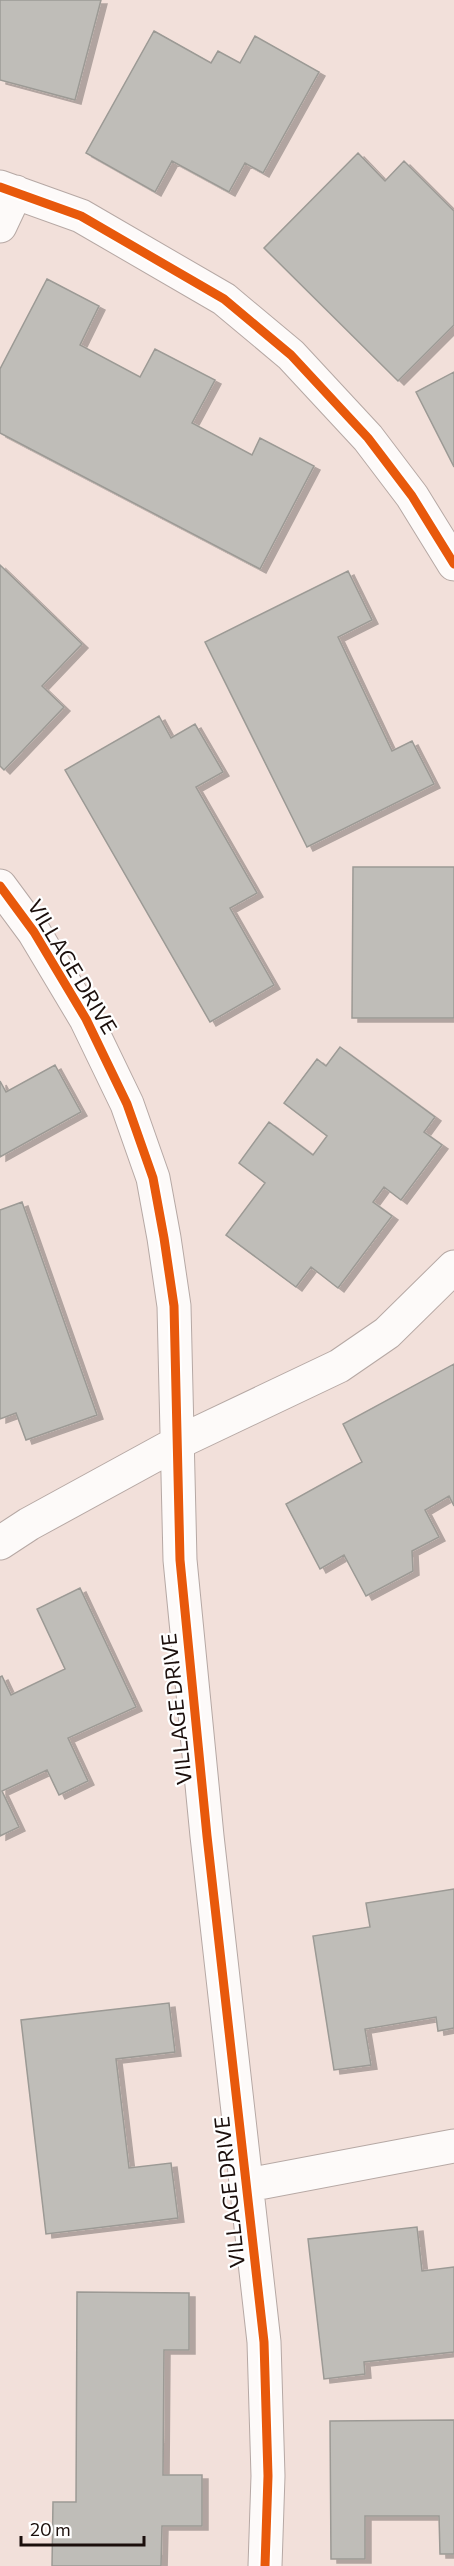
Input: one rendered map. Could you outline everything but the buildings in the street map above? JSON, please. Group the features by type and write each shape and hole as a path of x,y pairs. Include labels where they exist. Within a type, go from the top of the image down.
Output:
{"street":[{"path":"0,226 8,189 81,216 147,252 224,299 282,348 368,438 412,496 454,564"},
{"name":"VILLAGE DRIVE","path":"0,886 34,932 86,1019 128,1104 153,1178 174,1306 180,1560 207,1836 264,2342 268,2476 265,2566"},
{"path":"0,1544 29,1524 179,1442 339,1366 387,1333 454,1267"},
{"path":"248,2185 454,2146"}],"cycle path":[{"path":"0,187 81,216 224,299 291,355 368,438 412,496 454,564"},
{"path":"0,886 34,932 86,1019 127,1104 153,1178 164,1238 174,1306 180,1560 207,1836 264,2342 268,2476 265,2566"}]}
